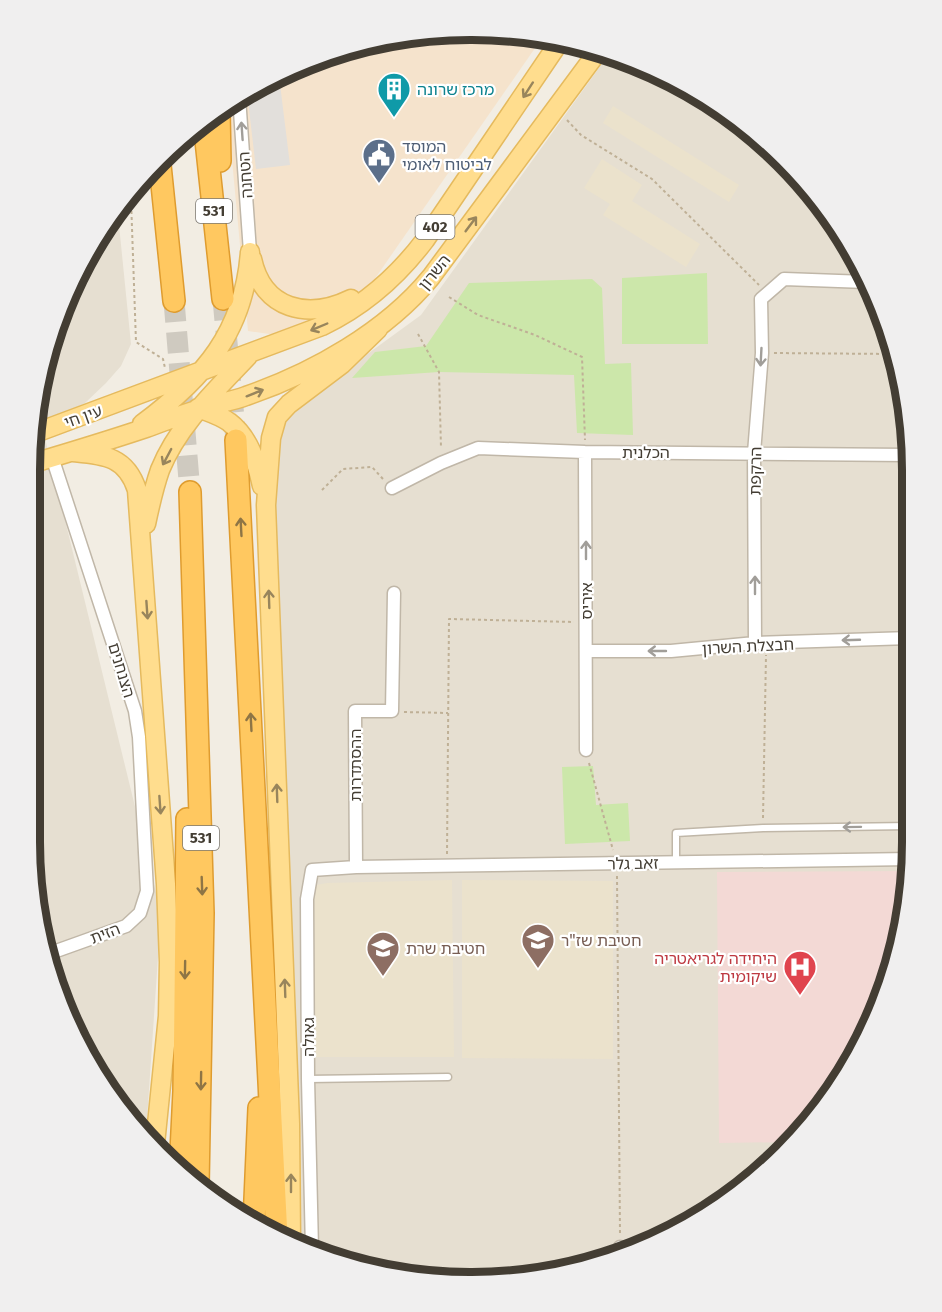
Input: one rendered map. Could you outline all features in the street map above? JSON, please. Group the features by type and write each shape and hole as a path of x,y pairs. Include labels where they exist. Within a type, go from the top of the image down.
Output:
{"highway":[{"path":"219,122 220,258"},
{"name":"531","path":"205,132 223,299"},
{"path":"161,173 174,301"},
{"path":"236,440 276,1225"},
{"name":"531","path":"181,1159 184,1091 190,492 203,913 198,1174"},
{"path":"255,1213 258,1153 262,927"}],"main road":[{"name":"השרון","path":"254,350 301,334 340,317 373,295 404,267 441,219 555,49"},
{"name":"השרון","path":"199,409 239,399 279,383 339,353 378,329 397,314 431,277 593,58"},
{"path":"250,252 257,277 268,293 289,305 310,310 321,310 342,304 404,267"},
{"path":"201,371 225,339 239,311 246,285 250,252"},
{"path":"291,1232 291,1124 266,505 271,438 277,417 295,399 342,364 378,329"},
{"path":"143,552 152,496 161,468 175,442 199,409 254,350"},
{"name":"402","path":"173,391 201,371 254,350"},
{"path":"128,434 173,391 199,409 230,423 247,444 256,464 266,505"},
{"name":"עין חי","path":"42,430 147,392 173,391"},
{"name":"402","path":"128,434 199,409"},
{"name":"עין חי","path":"45,460 128,434"},
{"path":"73,452 115,459 129,472 137,490 166,884 169,962 168,1016 156,1134"}],"street":[{"name":"הטחנה","path":"240,108 250,252"},
{"path":"764,296 784,279 857,282"},
{"name":"הרקפת","path":"761,644 754,453 764,296"},
{"name":"הכלנית","path":"392,488 441,463 478,448 585,452 901,455"},
{"name":"איריס","path":"585,452 586,750"},
{"name":"הצנחנים","path":"45,460 135,711 139,737 147,891"},
{"path":"392,711 394,593"},
{"name":"חבצלת השרון","path":"586,651 671,651 761,644 902,638"},
{"name":"ההסתדרות","path":"356,867 355,711 392,711"},
{"name":"זאב גלר","path":"356,867 901,859"},
{"name":"גאולה","path":"312,1241 307,899 312,870 356,867"},
{"name":"הזית","path":"55,951 126,926 140,913 147,891"}],"lane":[{"path":"676,863 676,833 763,828 902,826"},
{"path":"308,1079 448,1077"}],"path":[{"path":"555,111 561,114 581,135 652,179 706,230 764,296"},
{"path":"131,206 136,342 163,359 173,391"},
{"path":"449,297 478,315 535,335 582,357 585,452"},
{"path":"418,334 439,372 441,463"},
{"path":"762,353 885,354"},
{"path":"322,490 343,469 372,467 392,488"},
{"path":"447,866 449,619 586,623"},
{"path":"761,644 763,828"},
{"path":"392,711 448,713"},
{"path":"586,750 617,863 620,1245"}],"shaded area":[{"path":"443,41 499,41 537,46 358,303 276,335 248,331 228,116 256,98 306,73 360,55"},
{"path":"604,61 636,73 686,98 733,129 755,147 795,187 813,209 844,256 869,306 887,360 901,443 901,869 887,952 869,1006 857,1031 829,1080 795,1125 755,1165 710,1199 661,1227 609,1249 555,1263 499,1271 443,1271 360,1257 306,1239 248,1209 281,814 274,422 421,315"},
{"path":"280,85 290,165 256,169 248,103"},
{"path":"613,106 739,185 729,202 603,123"},
{"path":"602,159 642,185 632,201 700,244 686,267 603,215 610,204 584,188"},
{"path":"119,224 131,344 121,366 85,403 43,426 55,360 73,306 98,256"},
{"path":"43,428 161,913 147,1125 129,1103 98,1056 73,1006 55,952 44,897 40,841 40,471"},
{"name":"היחידה לגריאטריה שיקומית","path":"901,871 887,952 869,1006 829,1080 795,1125 778,1142 719,1143 717,872"},
{"name":"חטיבת שרת","path":"452,880 454,1057 311,1057 313,897 311,886 327,883"},
{"name":"חטיבת שז\"ר","path":"462,880 613,881 613,1059 462,1058"}],"green space":[{"path":"707,273 708,344 622,344 622,278"},
{"path":"592,279 602,288 605,364 631,363 633,435 577,433 574,375 439,372 352,378 375,352 426,346 469,283"},
{"path":"593,766 596,805 628,803 630,841 565,844 562,767"}],"tunnel":[{"path":"223,299 236,440"},
{"path":"174,301 190,492"}],"place":[{"name":"מרכז שרונה","path":"394,118"},
{"name":"המוסד לביטוח לאומי","path":"379,184"},
{"name":"חטיבת שז\"ר","path":"538,969"},
{"name":"חטיבת שרת","path":"383,977"},
{"name":"היחידה לגריאטריה שיקומית","path":"800,996"}]}
